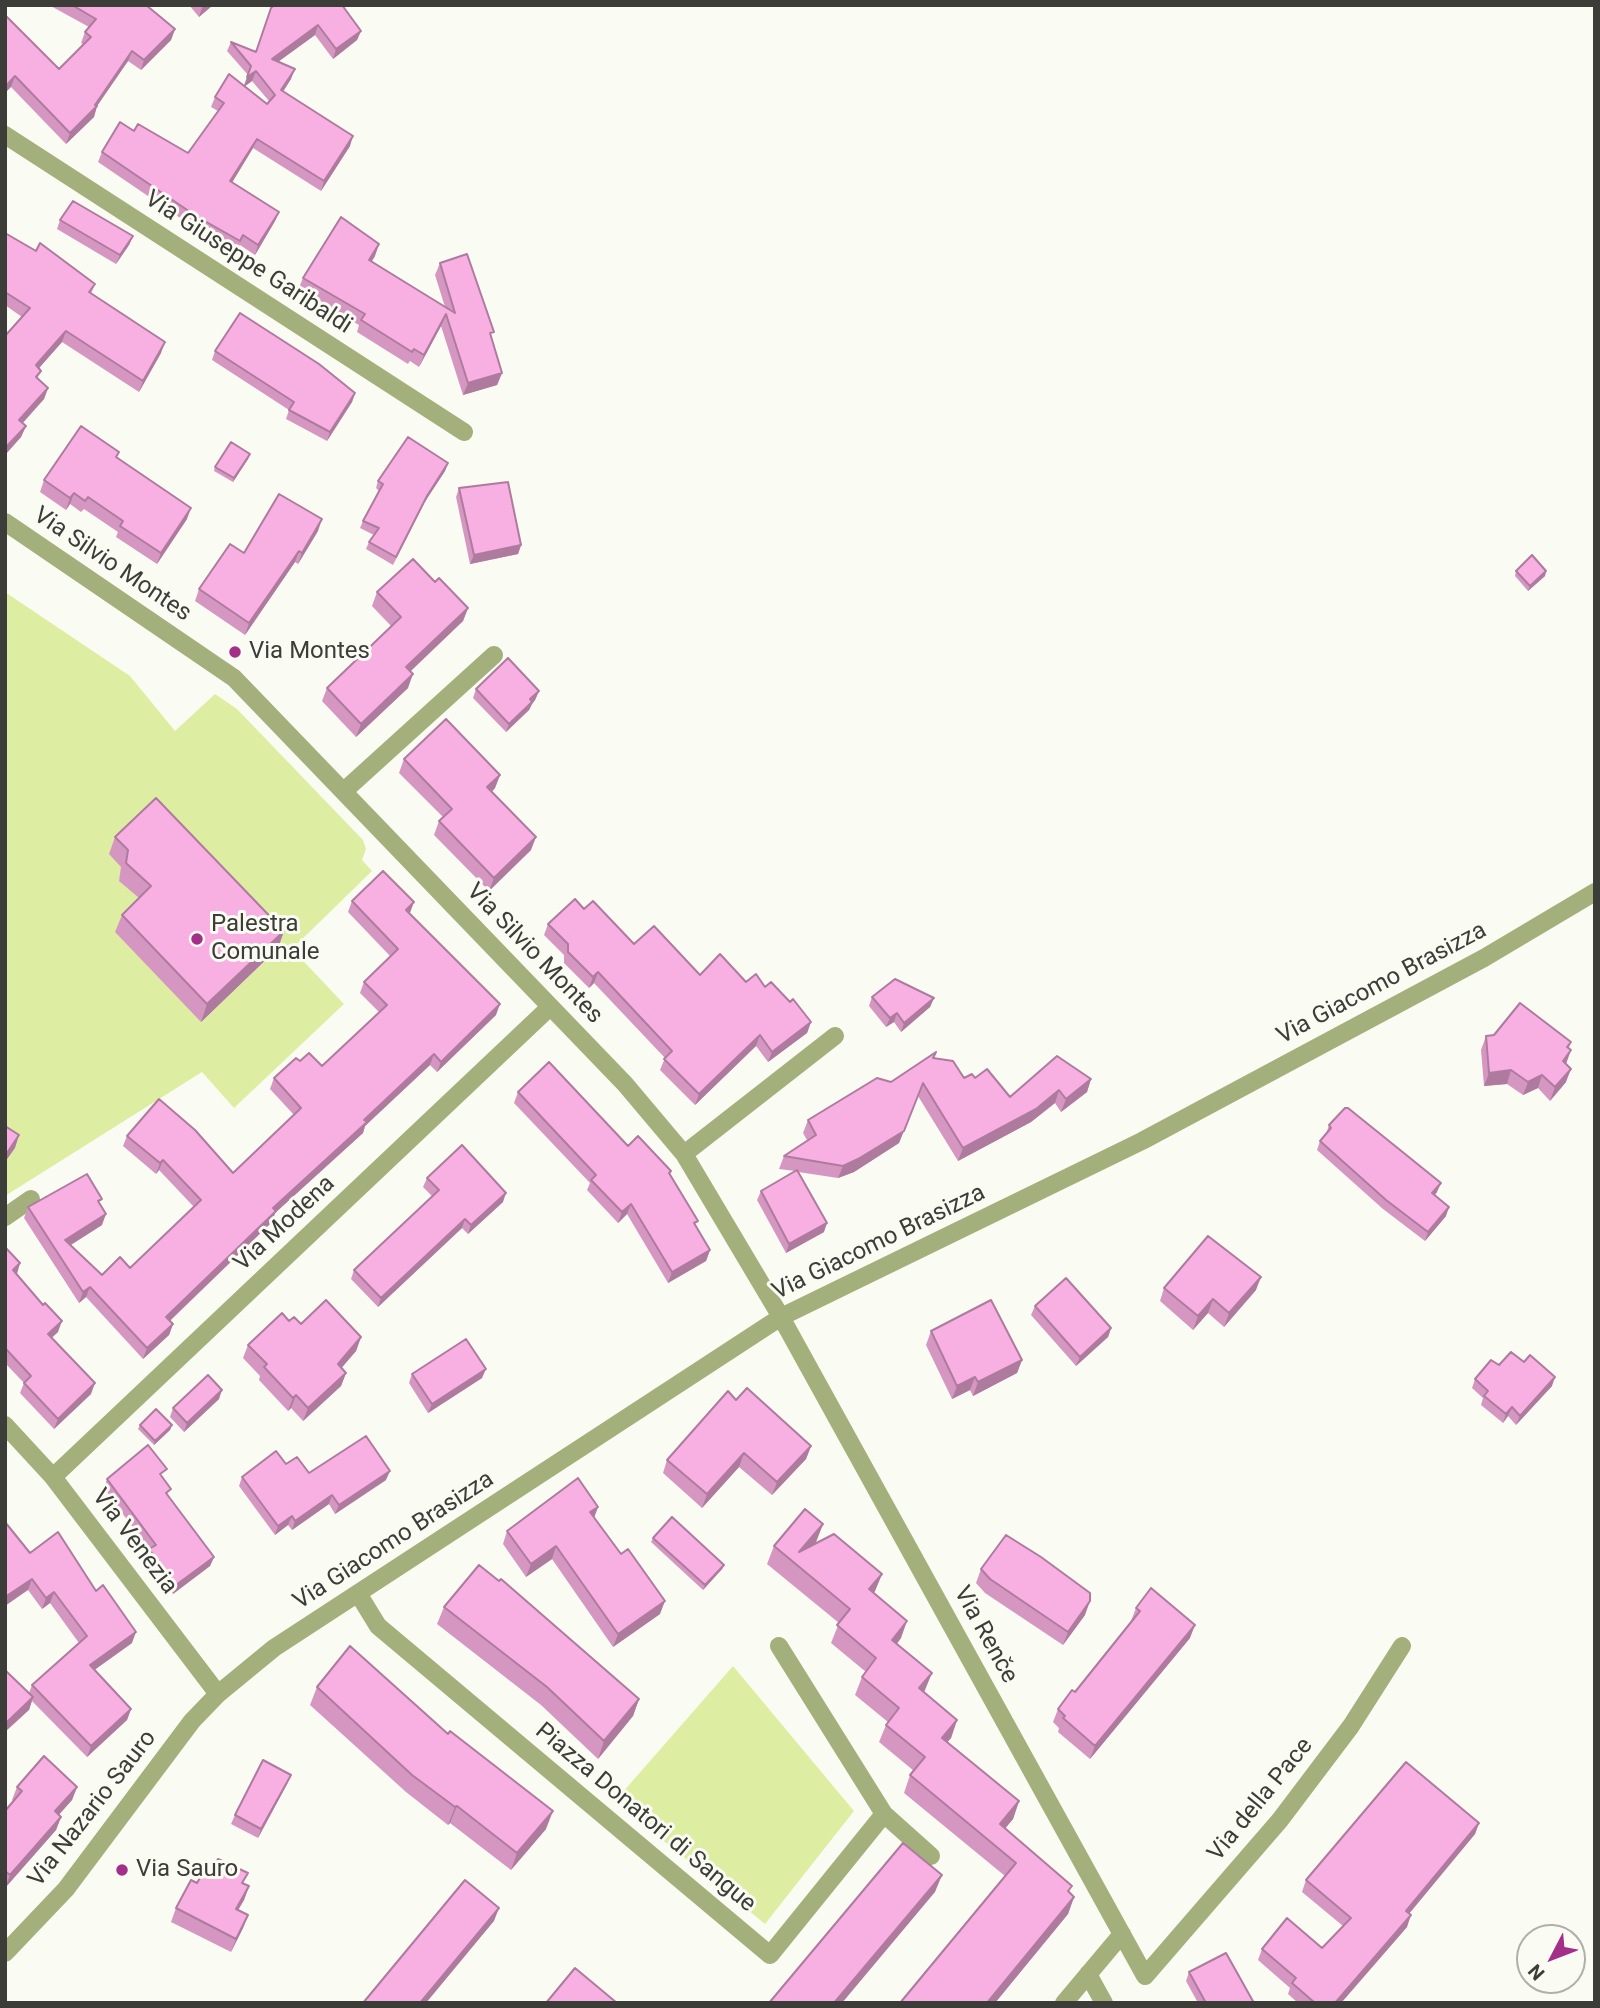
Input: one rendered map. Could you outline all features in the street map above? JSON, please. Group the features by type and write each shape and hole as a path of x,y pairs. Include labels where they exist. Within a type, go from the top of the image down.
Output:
{"street":[{"name":"Via Giuseppe Garibaldi","path":"5,135 464,432"},
{"name":"Via Silvio Montes","path":"5,522 234,678 625,1084 684,1154 781,1317"},
{"path":"344,791 494,655"},
{"name":"Via Giacomo Brasizza","path":"218,1694 274,1648 781,1317 1142,1141 1484,958 1595,892"},
{"name":"Via Modena","path":"53,1477 550,1007"},
{"path":"684,1154 835,1036"},
{"path":"5,1217 31,1199"},
{"name":"Via Renče","path":"781,1317 1145,1976"},
{"name":"Via Venezia","path":"5,1425 53,1477 218,1694"},
{"name":"Piazza Donatori di Sangue","path":"359,1595 378,1626 771,1955 884,1814"},
{"path":"779,1646 884,1814 931,1856"},
{"name":"Via della Pace","path":"1145,1976 1280,1820 1351,1726 1402,1646"},
{"name":"Via Nazario Sauro","path":"5,1953 65,1889 192,1721 218,1694"},
{"path":"1064,2003 1122,1934"},
{"path":"1088,1975 1104,2003"}],"green space":[{"path":"5,592 130,676 175,731 215,694 237,709 363,840 366,849 362,860 372,871 292,949 344,1004 234,1108 202,1072 5,1196"},
{"path":"733,1666 854,1811 765,1924 615,1801"}],"building":[{"path":"72,5 146,5 175,29 144,60 132,51 95,105 97,106 70,133 15,76 5,87 5,17 59,69 91,37 85,32 96,19"},
{"path":"274,5 342,5 361,31 336,49 318,25 272,59 295,69 281,90 353,136 324,181 257,139 230,181 279,212 258,245 243,235 240,241 196,216 102,152 120,122 134,131 138,124 188,153 224,103 215,97 229,74 267,104 275,95 256,71 247,77 251,66 231,42 256,52"},
{"path":"73,201 133,236 120,255 60,220"},
{"path":"341,217 379,244 369,260 455,313 440,263 467,254 494,332 490,333 502,373 468,383 446,314 424,355 414,349 412,352 361,320 365,314 303,278"},
{"path":"5,233 36,251 40,243 95,284 89,292 165,342 143,381 66,331 36,365 41,371 36,377 48,388 19,420 26,426 5,448 5,336 30,308 5,292"},
{"path":"240,313 319,364 355,393 330,432 289,410 294,402 215,351"},
{"path":"81,426 119,452 116,457 191,508 161,553 120,526 123,521 88,497 85,501 74,493 70,498 44,480"},
{"path":"408,437 448,463 427,496 396,557 369,542 379,528 363,521 383,484 378,481"},
{"path":"231,442 250,454 234,478 215,467"},
{"path":"508,482 521,545 474,555 459,488"},
{"path":"279,494 322,519 302,553 299,551 249,623 199,589 230,544 244,553"},
{"path":"1532,555 1546,571 1530,586 1516,571"},
{"path":"413,559 435,582 439,578 468,608 406,667 413,674 361,724 327,688 401,617 377,592"},
{"path":"508,658 539,691 530,699 532,702 509,724 476,689"},
{"path":"446,719 500,775 487,787 536,837 494,878 439,821 452,809 404,759"},
{"path":"156,798 284,931 207,1004 122,915 151,886 126,863 128,850 115,837"},
{"path":"383,871 414,902 406,910 500,1004 441,1062 434,1054 364,1120 367,1122 273,1208 276,1211 166,1317 173,1324 147,1348 90,1287 83,1292 28,1207 87,1174 102,1199 98,1201 106,1214 65,1240 102,1275 120,1257 130,1268 201,1200 163,1160 160,1163 127,1136 159,1099 195,1130 233,1173 301,1108 274,1078 296,1058 300,1061 309,1053 322,1066 387,1005 364,982 398,949 352,901"},
{"path":"575,899 584,909 593,901 634,944 654,926 700,975 720,954 746,982 756,974 765,987 771,982 790,1002 793,999 811,1022 772,1052 760,1035 699,1094 664,1059 672,1051 598,972 593,977 568,952 568,944 548,924"},
{"path":"895,979 934,998 904,1023 897,1013 890,1018 872,997"},
{"path":"1520,1003 1571,1042 1567,1047 1571,1050 1563,1061 1571,1069 1555,1087 1542,1075 1528,1082 1511,1070 1489,1073 1486,1036 1494,1035"},
{"path":"936,1052 933,1058 953,1061 964,1078 972,1074 975,1078 987,1069 1010,1097 1057,1056 1091,1079 1066,1099 1059,1090 1036,1109 963,1148 923,1083 904,1131 858,1159 843,1166 784,1156 816,1135 808,1120 877,1078 891,1082"},
{"path":"549,1062 628,1146 638,1136 671,1171 669,1173 698,1221 694,1223 710,1250 672,1272 631,1204 622,1212 591,1180 596,1175 518,1092"},
{"path":"1345,1108 1441,1183 1432,1193 1449,1207 1428,1232 1386,1200 1320,1141 1331,1128 1329,1125"},
{"path":"5,1126 19,1135 5,1156"},
{"path":"462,1145 506,1193 471,1225 465,1219 381,1298 354,1270 439,1190 427,1178"},
{"path":"797,1170 827,1223 789,1244 761,1191"},
{"path":"1208,1236 1261,1277 1229,1313 1213,1299 1198,1316 1164,1288"},
{"path":"5,1247 20,1263 13,1270 43,1305 45,1303 62,1321 48,1334 95,1383 58,1419 24,1383 31,1376 5,1348"},
{"path":"1066,1278 1111,1328 1080,1357 1035,1306"},
{"path":"326,1300 361,1337 338,1364 346,1373 308,1408 296,1395 293,1398 264,1367 267,1364 248,1345 282,1313 289,1321 294,1317 301,1324"},
{"path":"991,1300 1022,1360 978,1382 975,1377 957,1386 931,1331"},
{"path":"466,1339 486,1369 432,1404 412,1374"},
{"path":"1511,1352 1524,1362 1530,1355 1555,1377 1520,1416 1512,1407 1506,1414 1484,1396 1488,1391 1475,1379 1491,1360 1499,1365"},
{"path":"208,1375 222,1390 187,1423 173,1408"},
{"path":"747,1388 811,1446 777,1482 744,1453 707,1494 667,1460 728,1391 736,1400"},
{"path":"156,1409 172,1425 155,1441 140,1425"},
{"path":"366,1436 390,1471 339,1505 332,1495 295,1521 292,1516 278,1526 242,1477 276,1451 286,1464 297,1457 309,1473"},
{"path":"148,1445 167,1469 160,1474 171,1489 166,1493 214,1557 176,1585 149,1549 156,1545 107,1479"},
{"path":"578,1478 598,1507 590,1512 621,1554 628,1549 665,1601 618,1634 556,1546 531,1564 507,1531"},
{"path":"805,1509 823,1524 799,1552 834,1534 882,1574 869,1589 907,1621 892,1640 932,1673 919,1688 957,1720 942,1738 1019,1801 1000,1824 1072,1886 1068,1891 1074,1897 987,2003 900,2003 1016,1863 910,1775 925,1757 886,1725 899,1708 862,1677 876,1658 837,1625 850,1609 774,1546"},
{"path":"672,1517 724,1565 705,1585 653,1538"},
{"path":"5,1522 30,1553 58,1532 96,1591 103,1585 136,1632 90,1665 131,1709 91,1746 32,1685 87,1636 54,1592 46,1598 32,1579 5,1597"},
{"path":"1006,1535 1090,1593 1090,1601 1068,1632 990,1579 981,1569"},
{"path":"479,1565 499,1581 501,1579 639,1699 604,1741 547,1687 444,1607"},
{"path":"1151,1588 1195,1625 1095,1746 1063,1718 1065,1716 1058,1709 1072,1690 1075,1692 1140,1611 1136,1608"},
{"path":"350,1646 448,1734 450,1731 553,1811 517,1853 412,1775 317,1687"},
{"path":"5,1671 33,1697 5,1724"},
{"path":"44,1756 77,1787 55,1811 61,1817 10,1875 5,1871 5,1811 22,1791 17,1787"},
{"path":"263,1760 291,1775 261,1829 235,1815"},
{"path":"1406,1762 1479,1823 1406,1911 1411,1915 1335,2003 1315,2003 1292,1983 1296,1978 1262,1949 1287,1918 1322,1948 1351,1918 1306,1880"},
{"path":"903,1843 942,1875 834,2003 769,2003"},
{"path":"218,1859 248,1873 242,1883 249,1886 236,1909 248,1915 236,1939 176,1908 191,1880 197,1883 207,1865 212,1868"},
{"path":"465,1880 499,1908 420,2003 363,2003"},
{"path":"1226,1953 1254,2003 1206,2003 1189,1972"},
{"path":"575,1968 617,2003 546,2003"}],"place":[{"name":"Via Montes","path":"235,652"},
{"name":"Palestra Comunale","path":"197,939"},
{"name":"Via Sauro","path":"122,1870"}]}
